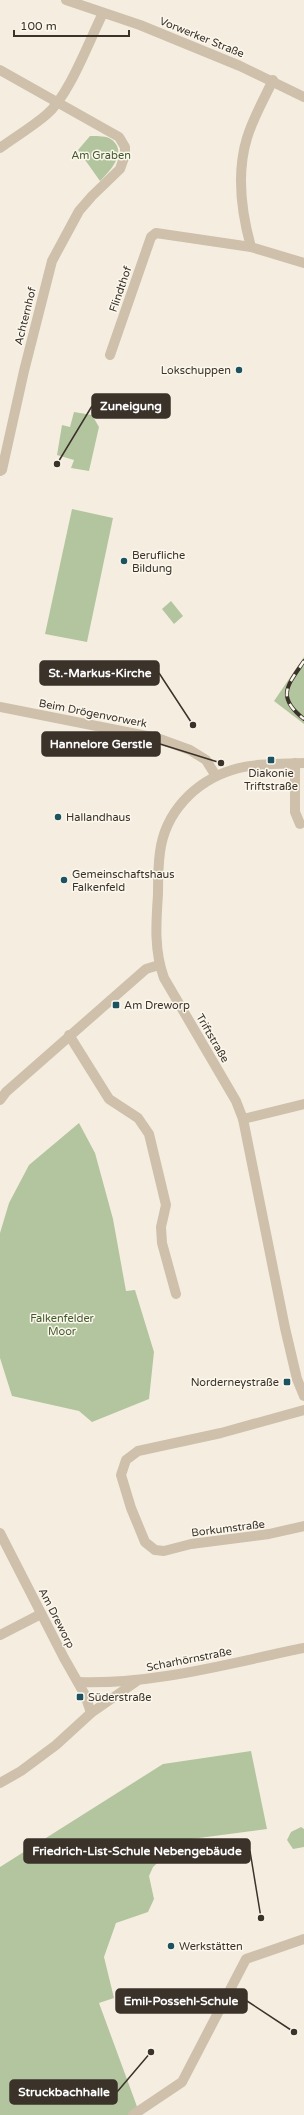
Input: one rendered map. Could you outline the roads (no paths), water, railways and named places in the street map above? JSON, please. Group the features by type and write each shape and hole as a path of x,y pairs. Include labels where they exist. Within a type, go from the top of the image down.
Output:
{"street":[{"name":"Vorwerker Straße","path":"66,0 164,35 273,80 304,96"},
{"path":"0,148 47,115 57,102 68,85 103,13"},
{"path":"0,70 57,102"},
{"path":"273,80 247,137 241,164 241,193 244,222 251,247 304,263"},
{"name":"Achternhof","path":"0,472 2,470 24,370 52,261 79,211 120,169 125,155 125,147 119,137 57,102"},
{"name":"Flindthof","path":"110,355 151,237 156,233 251,247"},
{"name":"Beim Drögenvorwerk","path":"0,707 157,738 190,750 206,760 216,776"},
{"path":"299,763 296,812 300,824"},
{"name":"Triftstraße","path":"299,763 252,766 216,776 187,796 175,811 166,830 160,851 156,944 159,965 164,978 236,1101 243,1119 285,1328 297,1379 304,1396"},
{"path":"0,1100 6,1092 69,1035 146,968 159,965"},
{"path":"69,1035 109,1100 138,1118 149,1134 166,1205 161,1227 162,1243 176,1294"},
{"path":"243,1119 304,1104"},
{"name":"Borkumstraße","path":"304,1410 221,1433 138,1451 130,1457 123,1467 121,1475 123,1485 145,1542 154,1550 164,1551 191,1544 269,1534 304,1526"},
{"name":"Am Dreworp","path":"0,1534 41,1614 86,1695 91,1713"},
{"path":"0,1635 41,1614"},
{"name":"Scharhörnstraße","path":"78,1682 103,1683 138,1680 304,1648"},
{"path":"0,1784 21,1771 56,1745 91,1713 138,1680"},
{"path":"133,2115 182,2082 246,1959 304,1939"}],"railway":[{"path":"304,661 289,685 287,691 287,698 290,704 304,719"}],"place":[{"name":"Lokschuppen","path":"239,370"},
{"name":"Zuneigung","path":"57,464"},
{"name":"Berufliche Bildung","path":"124,561"},
{"name":"St.-Markus-Kirche","path":"193,725"},
{"name":"Diakonie Triftstraße","path":"271,760"},
{"name":"Hannelore Gerstle","path":"221,763"},
{"name":"Hallandhaus","path":"58,817"},
{"name":"Gemeinschaftshaus Falkenfeld","path":"64,880"},
{"name":"Am Dreworp","path":"116,1005"},
{"name":"Norderneystraße","path":"287,1382"},
{"name":"Süderstraße","path":"80,1697"},
{"name":"Friedrich-List-Schule Nebengebäude","path":"261,1918"},
{"name":"Werkstätten","path":"171,1946"},
{"name":"Emil-Possehl-Schule","path":"294,2032"},
{"name":"Struckbachhalle","path":"151,2052"}],"park label":[{"name":"Am Graben","path":"101,155"},
{"name":"Falkenfelder Moor","path":"62,1324"}]}
